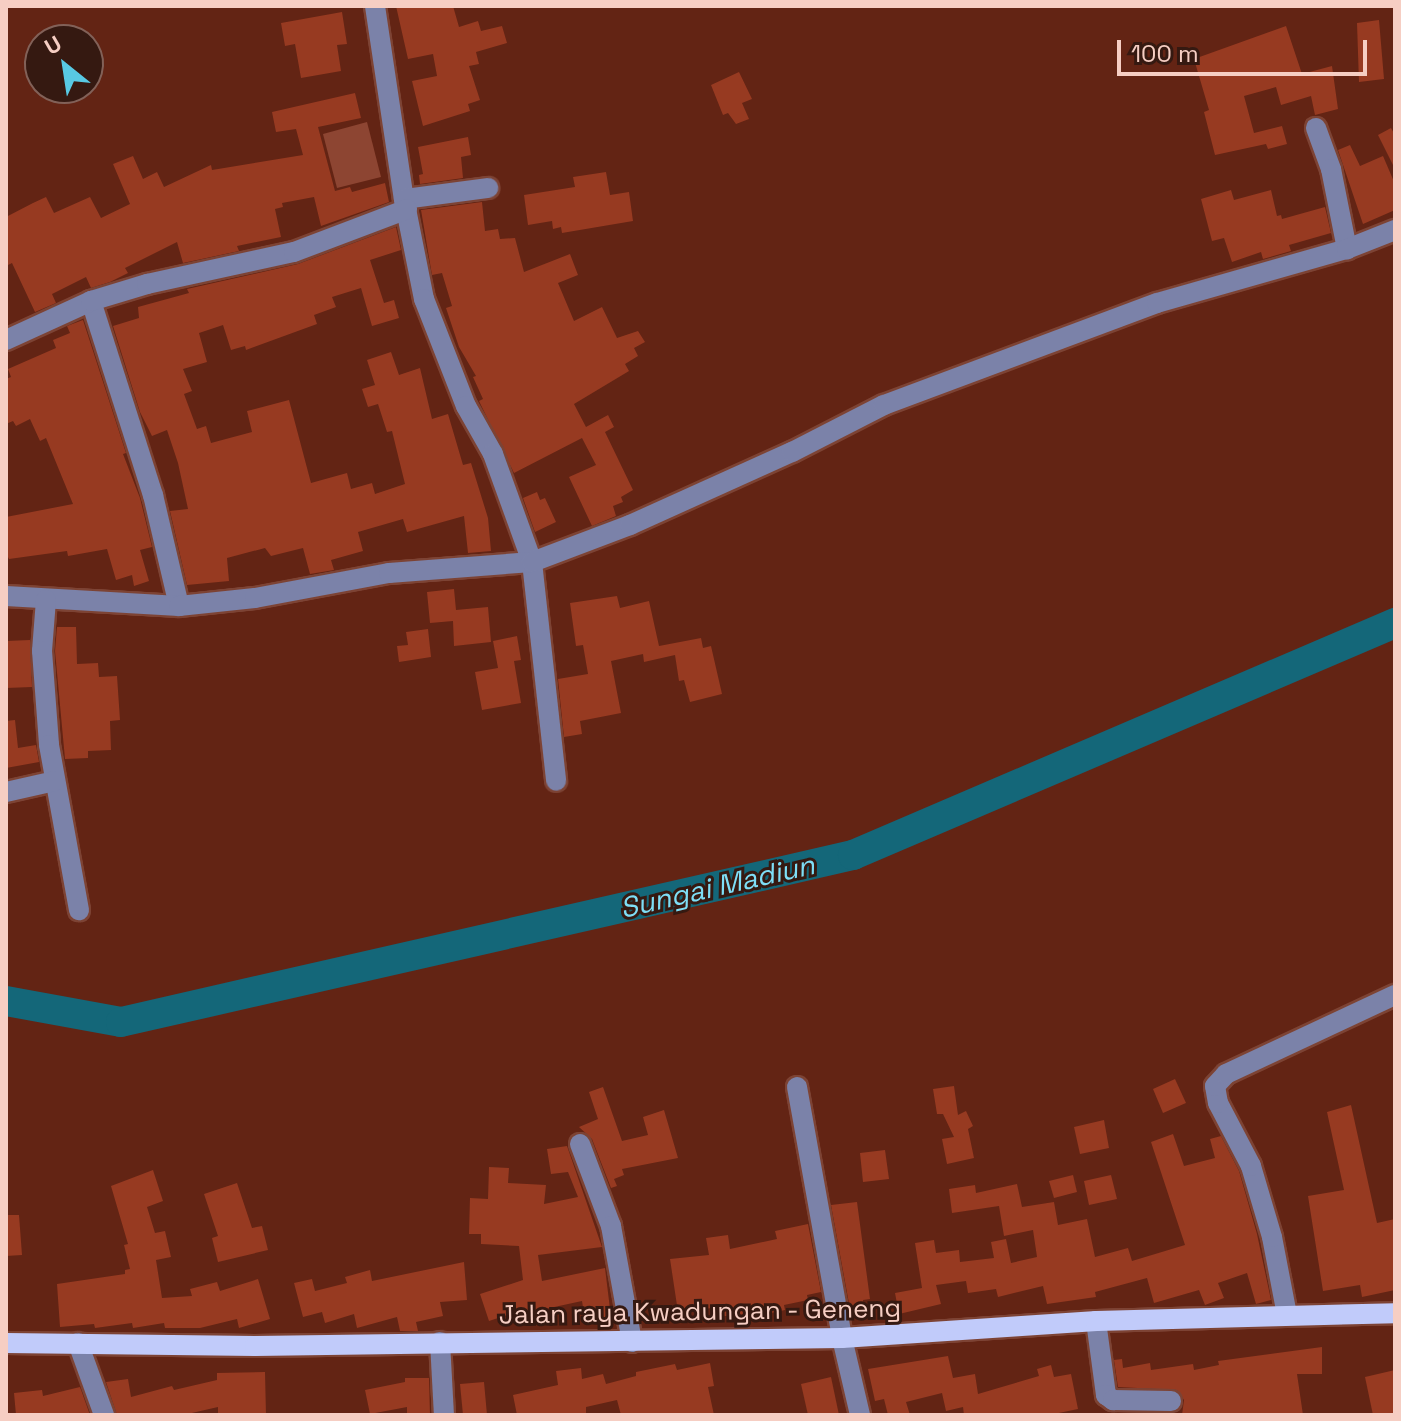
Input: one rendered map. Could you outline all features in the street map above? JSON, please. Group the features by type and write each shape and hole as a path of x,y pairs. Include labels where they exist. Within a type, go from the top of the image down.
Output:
{"main road":[{"name":"Jalan raya Kwadungan - Geneng","path":"6,1343 255,1346 842,1338 1096,1321 1395,1313"}],"street":[{"path":"375,6 424,299 466,406 493,454 532,562 556,781"},
{"path":"1316,128 1331,169 1347,249"},
{"path":"6,340 91,301 147,284 294,252 406,204 488,188"},
{"path":"6,596 179,606 255,598 389,573 532,562 630,525 792,452 884,405 1157,303 1347,249 1395,230"},
{"path":"91,301 153,495 179,606"},
{"path":"46,600 43,684 55,781 79,910"},
{"path":"6,792 55,781"},
{"path":"1287,1315 1272,1237 1251,1166 1218,1103 1215,1086 1226,1074 1395,995"},
{"path":"797,1087 842,1338 860,1415"},
{"path":"580,1144 611,1226 632,1342"},
{"path":"1096,1321 1106,1395 1113,1400 1171,1401"},
{"path":"440,1342 444,1415"},
{"path":"78,1343 104,1415"}],"shaded area":[{"path":"367,122 381,177 337,188 323,134"}],"building":[{"path":"396,6 453,6 459,27 478,21 481,31 502,26 507,43 476,52 479,64 469,66 480,100 468,104 470,111 423,126 412,81 437,76 433,54 408,59"},
{"path":"342,12 347,44 337,45 341,71 301,78 295,44 285,46 281,23"},
{"path":"1379,20 1384,79 1359,82 1357,23"},
{"path":"1286,26 1302,74 1332,66 1338,109 1315,115 1311,96 1281,105 1276,87 1244,96 1254,133 1282,126 1287,144 1268,149 1266,144 1215,155 1204,112 1209,110 1194,59"},
{"path":"739,72 752,99 742,103 749,119 736,124 728,113 723,115 711,85"},
{"path":"355,93 361,118 318,127 335,191 350,187 352,192 385,183 389,202 321,226 314,197 282,203 283,207 275,209 281,237 237,246 239,251 183,263 177,242 125,268 128,273 110,282 91,288 86,277 52,294 56,303 35,312 12,263 6,266 6,217 33,203 46,197 54,213 90,197 101,218 130,204 113,164 133,156 143,179 157,172 164,187 211,165 212,170 303,155 296,129 276,132 272,112"},
{"path":"1391,128 1395,135 1395,169 1378,135"},
{"path":"468,137 471,155 461,157 463,178 420,184 419,175 423,174 418,147"},
{"path":"1350,145 1360,166 1383,156 1395,184 1395,210 1363,224 1338,150"},
{"path":"606,172 610,195 629,192 633,221 562,233 561,227 553,229 552,221 528,225 524,195 575,187 573,177"},
{"path":"1231,190 1234,200 1271,190 1277,216 1281,215 1282,219 1325,207 1331,233 1289,245 1291,251 1263,259 1261,252 1232,262 1224,238 1212,241 1201,199"},
{"path":"482,202 485,231 498,229 500,239 515,238 524,272 570,254 578,275 558,283 574,321 602,307 617,338 638,331 645,342 634,348 638,356 625,364 629,371 574,404 586,427 608,415 614,427 605,432 633,490 621,497 623,502 613,506 616,516 592,526 569,477 596,465 582,438 514,473 479,401 483,399 473,377 476,376 459,347 446,308 452,306 442,273 432,275 421,210"},
{"path":"396,227 401,250 370,260 384,303 394,300 399,318 372,326 361,288 332,297 336,307 314,315 317,324 246,350 245,346 231,350 223,325 199,333 207,362 183,369 192,391 184,394 197,429 206,426 211,443 252,432 247,411 289,400 311,483 347,473 351,489 372,483 375,494 405,484 392,431 387,432 378,404 368,407 362,389 375,385 367,360 391,352 399,375 420,368 432,419 448,414 463,465 471,463 488,518 491,551 468,553 464,516 407,532 403,519 358,532 363,551 331,560 334,570 310,574 303,548 271,556 265,548 227,558 229,581 187,585 170,511 188,509 178,463 167,430 152,436 140,412 113,326 139,318 138,307 189,293 187,289 298,264"},
{"path":"83,320 126,453 123,454 140,498 152,547 140,550 149,581 134,586 132,575 116,580 107,549 68,556 67,551 9,559 6,553 6,517 73,504 46,438 40,441 30,419 16,426 13,421 6,424 6,379 11,377 8,369 56,348 53,340 70,333 67,326"},
{"path":"537,492 540,500 545,498 556,522 535,532 523,498"},
{"path":"454,589 456,610 488,607 491,642 454,646 453,621 430,623 427,592"},
{"path":"617,596 620,608 649,601 659,646 701,638 703,648 711,646 722,694 690,702 684,680 679,681 675,655 644,662 643,654 611,661 621,713 580,721 582,734 564,737 558,679 588,674 583,645 576,646 570,603"},
{"path":"57,627 76,627 77,664 98,663 99,677 117,676 120,720 110,721 111,750 88,751 88,758 65,759 55,651"},
{"path":"428,629 431,657 399,662 397,646 408,645 406,632"},
{"path":"517,636 521,660 514,661 521,703 482,710 475,672 498,668 493,641"},
{"path":"30,640 32,687 6,688 6,641"},
{"path":"15,720 18,748 36,745 39,762 6,768 6,721"},
{"path":"1175,1079 1186,1103 1163,1113 1153,1089"},
{"path":"954,1086 958,1115 966,1111 973,1126 968,1129 974,1158 947,1164 942,1139 954,1137 943,1114 937,1114 933,1089"},
{"path":"603,1087 622,1141 648,1135 643,1117 664,1110 678,1158 622,1169 624,1175 614,1179 617,1186 611,1188 592,1139 579,1127 598,1119 589,1092"},
{"path":"1351,1105 1377,1223 1395,1219 1395,1290 1362,1297 1360,1285 1323,1291 1308,1196 1344,1190 1327,1112"},
{"path":"1104,1120 1109,1148 1080,1154 1074,1127"},
{"path":"1173,1134 1184,1166 1215,1158 1210,1139 1221,1136 1239,1171 1271,1300 1256,1304 1247,1273 1218,1283 1224,1298 1205,1305 1199,1290 1154,1303 1147,1278 1095,1292 1096,1297 1047,1304 1043,1286 998,1297 996,1289 968,1293 966,1281 936,1285 941,1304 899,1314 895,1293 922,1288 915,1243 934,1240 936,1253 959,1250 960,1262 994,1258 991,1242 1006,1239 1011,1263 1037,1257 1033,1230 1004,1236 999,1206 952,1213 949,1189 975,1185 976,1193 1017,1184 1022,1207 1054,1202 1058,1225 1087,1219 1095,1257 1128,1248 1132,1261 1185,1245 1151,1142"},
{"path":"567,1146 602,1247 538,1255 542,1281 605,1268 611,1317 585,1320 582,1301 545,1309 546,1315 521,1319 519,1311 489,1321 480,1294 523,1280 519,1246 481,1244 481,1234 469,1234 470,1198 488,1199 489,1167 509,1168 508,1183 546,1185 544,1204 578,1197 568,1172 551,1174 547,1149"},
{"path":"885,1150 889,1179 863,1182 860,1153"},
{"path":"153,1170 163,1201 147,1207 155,1233 165,1231 171,1257 156,1260 162,1298 192,1296 190,1289 217,1282 220,1291 258,1279 270,1319 239,1328 237,1319 200,1328 165,1328 164,1323 133,1328 132,1323 95,1328 94,1324 60,1327 57,1284 125,1274 125,1270 130,1269 124,1245 128,1244 111,1186"},
{"path":"1073,1175 1077,1192 1054,1198 1049,1181"},
{"path":"1111,1175 1117,1199 1089,1205 1084,1181"},
{"path":"237,1183 252,1228 262,1226 268,1250 218,1262 212,1238 218,1236 204,1194"},
{"path":"857,1202 870,1299 863,1300 864,1307 850,1309 831,1205"},
{"path":"6,1215 19,1215 22,1255 6,1256"},
{"path":"808,1224 821,1292 807,1295 808,1300 784,1305 785,1310 749,1318 749,1314 714,1317 712,1308 678,1312 670,1259 709,1255 706,1238 728,1235 730,1249 777,1239 775,1231"},
{"path":"464,1262 467,1300 440,1302 443,1316 416,1322 418,1331 400,1331 397,1317 357,1328 354,1314 325,1323 322,1312 303,1317 294,1283 312,1279 315,1291 347,1283 345,1277 370,1270 372,1281"},
{"path":"1322,1347 1322,1374 1297,1374 1303,1415 1182,1415 1184,1400 1177,1390 1118,1387 1114,1360 1122,1359 1123,1368 1150,1363 1151,1370 1193,1364 1194,1370 1219,1365 1218,1361"},
{"path":"948,1356 953,1378 975,1374 978,1394 1039,1376 1037,1369 1051,1365 1054,1377 1071,1374 1078,1409 1049,1415 964,1415 963,1407 946,1411 942,1393 906,1402 910,1415 888,1415 884,1399 875,1401 868,1369"},
{"path":"710,1363 714,1386 708,1387 714,1415 621,1415 617,1400 586,1407 586,1415 517,1415 513,1395 558,1385 556,1371 581,1368 582,1379 603,1374 606,1384 636,1376 636,1372 675,1364 677,1370"},
{"path":"1395,1370 1395,1414 1373,1415 1365,1377"},
{"path":"265,1372 266,1415 218,1415 218,1407 183,1415 117,1415 106,1382 128,1379 131,1397 172,1386 174,1390 217,1380 217,1373"},
{"path":"831,1377 839,1415 808,1415 801,1384"},
{"path":"405,1378 429,1378 430,1415 407,1415 407,1407 370,1414 365,1390 405,1382"},
{"path":"484,1382 487,1415 463,1415 460,1384"},
{"path":"80,1387 90,1415 16,1415 14,1393 42,1390 43,1396"}],"waterway":[{"name":"Sungai Madiun","path":"6,1001 121,1022 853,855 1395,623"}]}
